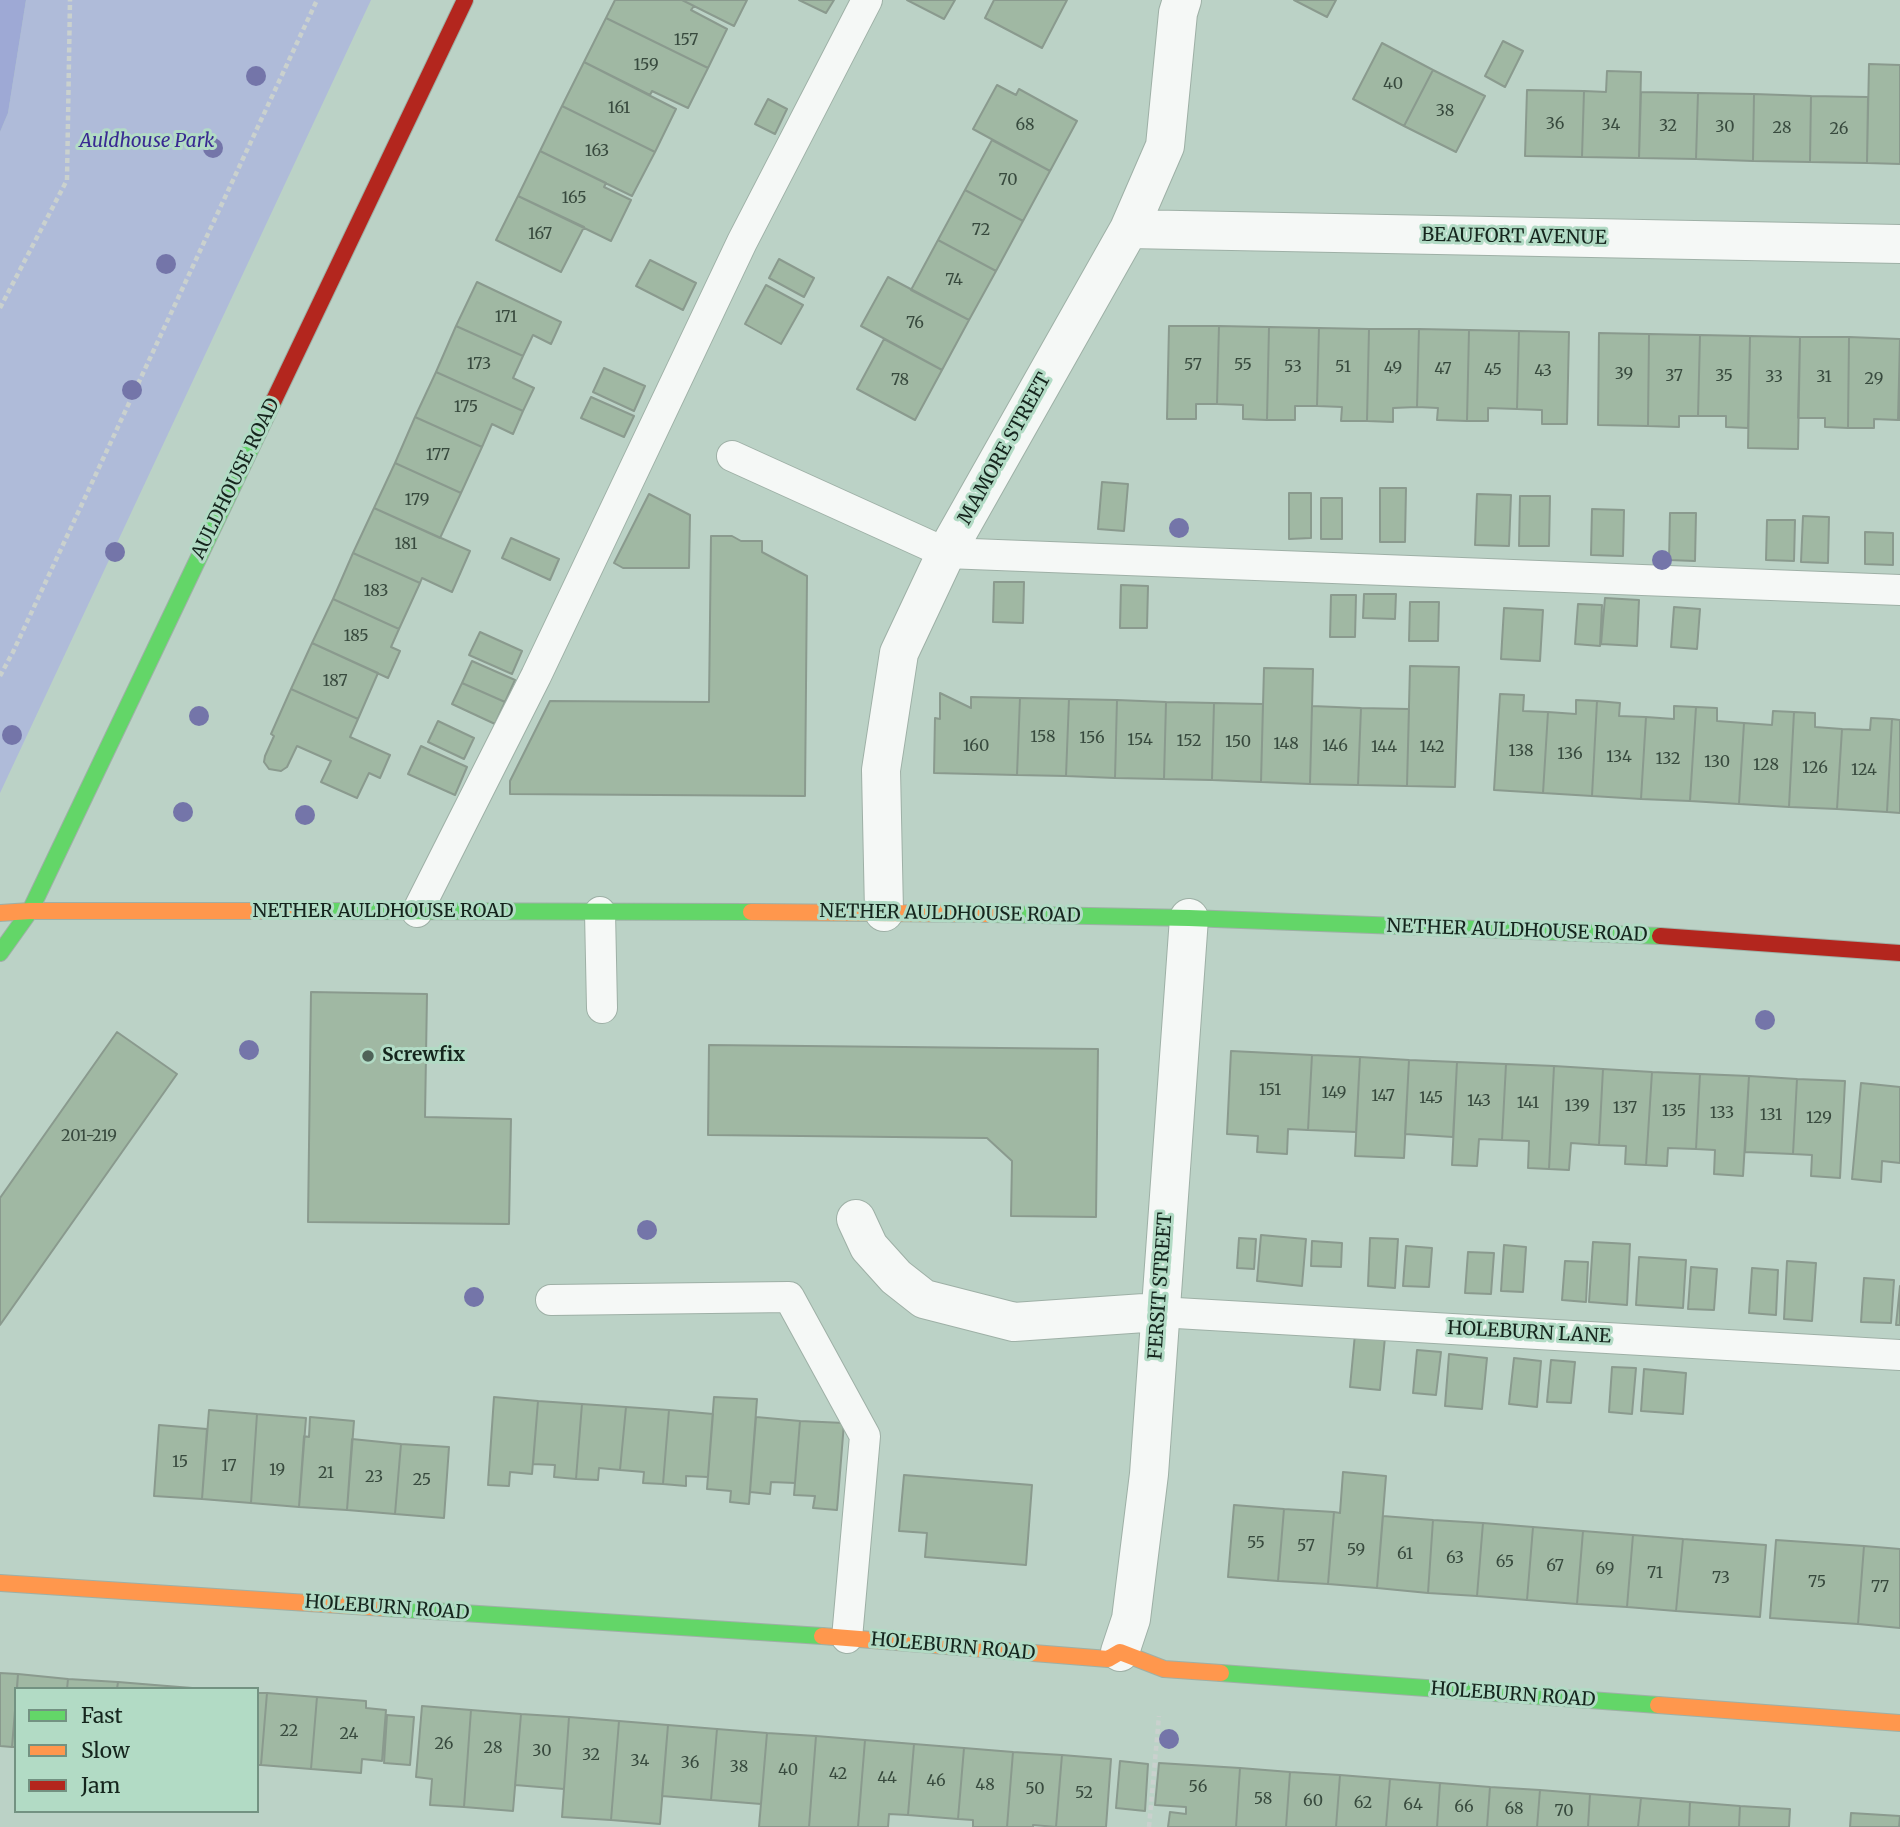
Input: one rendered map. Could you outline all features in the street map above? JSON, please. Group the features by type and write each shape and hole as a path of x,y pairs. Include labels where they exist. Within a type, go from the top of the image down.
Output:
{"street":[{"name":"AULDHOUSE ROAD","path":"0,953 30,911 465,0"},
{"name":"MAMORE STREET","path":"884,912 881,770 899,653 946,553 1129,229 1165,146 1178,13 1182,0"},
{"name":"BEAUFORT AVENUE","path":"1129,229 1900,244"},
{"name":"NETHER AULDHOUSE ROAD","path":"0,913 884,912 1189,918 1631,934 1900,953"},
{"name":"FERSIT STREET","path":"1120,1652 1131,1619 1149,1474 1189,918"},
{"path":"856,1219 869,1247 896,1277 924,1299 1014,1322 1159,1312"},
{"name":"HOLEBURN ROAD","path":"0,1583 847,1638 1108,1659 1120,1652 1164,1669 1900,1723"}],"lane":[{"path":"417,912 536,676 743,242 867,0"},
{"path":"732,456 946,553 1900,590"},
{"path":"600,912 602,1008"},
{"path":"551,1300 789,1297 865,1436 847,1638"},
{"name":"HOLEBURN LANE","path":"1159,1312 1900,1355"}],"path":[{"path":"0,309 67,180 70,0"},
{"path":"0,676 317,0"},
{"path":"1149,1827 1164,1669"}],"green space":[{"name":"Auldhouse Park","path":"26,0 371,0 0,793 0,132 8,113"}],"shaded area":[{"path":"0,0 26,0 8,113 0,132"}],"building":[{"path":"615,0 682,0 694,6 691,10 727,29 708,68 606,18"},
{"path":"682,0 747,0 734,26"},
{"path":"799,0 834,0 826,13"},
{"path":"907,0 955,0 944,19"},
{"path":"994,0 1067,0 1042,48 985,18"},
{"path":"1294,0 1336,0 1327,17"},
{"path":"606,18 708,68 688,108 652,91 650,95 584,62"},
{"path":"1503,41 1523,51 1505,87 1485,76"},
{"path":"1382,43 1433,70 1404,126 1353,99"},
{"path":"584,62 676,109 655,152 562,106"},
{"path":"1869,64 1900,65 1900,164 1867,163"},
{"path":"1433,70 1485,96 1456,152 1404,126"},
{"path":"1607,71 1641,72 1639,158 1582,157 1584,91 1606,92"},
{"path":"997,85 1016,95 1019,89 1077,121 1050,171 973,129"},
{"path":"1527,90 1584,91 1582,157 1525,156"},
{"path":"1641,92 1698,93 1696,159 1639,158"},
{"path":"1698,93 1754,94 1753,161 1696,159"},
{"path":"1754,94 1811,96 1810,162 1753,161"},
{"path":"1811,96 1868,97 1867,163 1810,162"},
{"path":"768,99 787,109 775,134 755,124"},
{"path":"562,106 655,152 632,196 540,151"},
{"path":"992,140 1050,171 1023,221 965,190"},
{"path":"540,151 606,183 604,187 631,200 611,241 518,196"},
{"path":"965,190 1023,221 996,271 938,240"},
{"path":"518,196 584,227 561,272 496,240"},
{"path":"938,240 996,271 969,320 911,290"},
{"path":"779,259 814,278 804,297 769,278"},
{"path":"650,260 696,283 683,310 636,286"},
{"path":"888,277 969,320 942,370 861,326"},
{"path":"477,282 561,322 551,344 533,335 523,356 456,326"},
{"path":"766,285 803,305 781,344 745,324"},
{"path":"456,326 523,356 513,378 534,388 523,411 436,372"},
{"path":"1169,326 1219,326 1217,404 1196,404 1196,419 1167,419"},
{"path":"1219,326 1269,327 1267,420 1243,419 1243,405 1217,404"},
{"path":"1269,327 1319,328 1317,406 1295,406 1295,420 1267,420"},
{"path":"1319,328 1369,329 1367,421 1341,421 1342,407 1317,406"},
{"path":"1369,329 1419,329 1417,407 1393,408 1393,422 1367,421"},
{"path":"1419,329 1469,330 1467,421 1437,420 1438,408 1417,407"},
{"path":"1469,330 1519,331 1517,409 1488,408 1488,421 1467,421"},
{"path":"1519,331 1569,332 1567,424 1542,424 1542,410 1517,409"},
{"path":"1599,333 1649,334 1648,426 1598,425"},
{"path":"1649,334 1700,335 1698,416 1679,416 1679,427 1648,426"},
{"path":"1700,335 1750,336 1748,428 1726,427 1726,416 1698,416"},
{"path":"1750,336 1800,337 1798,449 1748,448"},
{"path":"1800,337 1849,337 1848,428 1825,427 1825,418 1798,418"},
{"path":"1849,337 1900,339 1898,420 1874,419 1874,428 1848,428"},
{"path":"884,339 942,370 915,420 857,389"},
{"path":"1900,339 1900,420 1898,420"},
{"path":"604,368 645,386 634,411 593,392"},
{"path":"436,372 523,411 513,434 492,424 482,447 415,417"},
{"path":"591,397 634,416 624,437 581,418"},
{"path":"415,417 482,447 461,493 395,463"},
{"path":"395,463 461,493 440,538 374,508"},
{"path":"1102,482 1128,484 1124,531 1098,529"},
{"path":"1380,488 1406,488 1405,542 1380,542"},
{"path":"1289,493 1311,493 1311,538 1289,539"},
{"path":"649,494 690,515 689,568 623,568 614,563"},
{"path":"1477,494 1511,495 1509,546 1475,545"},
{"path":"1520,496 1550,496 1549,546 1519,546"},
{"path":"1321,498 1342,498 1342,539 1321,539"},
{"path":"374,508 470,551 452,592 422,578 420,583 353,553"},
{"path":"1592,509 1624,510 1623,556 1591,555"},
{"path":"1670,513 1696,513 1695,561 1669,560"},
{"path":"1803,516 1829,517 1828,563 1801,562"},
{"path":"1767,520 1795,520 1794,561 1766,560"},
{"path":"1865,532 1893,533 1893,565 1865,564"},
{"path":"711,536 762,541 762,552 807,576 805,796 510,794 510,781 550,701 709,702"},
{"path":"511,538 559,559 550,580 502,558"},
{"path":"353,553 420,583 399,629 333,599"},
{"path":"994,582 1024,582 1023,623 993,622"},
{"path":"1121,585 1148,586 1147,628 1120,628"},
{"path":"1364,594 1396,594 1395,619 1363,618"},
{"path":"1331,595 1356,595 1355,637 1330,637"},
{"path":"1605,598 1639,600 1637,646 1601,644"},
{"path":"333,599 399,629 391,647 400,651 388,678 312,643"},
{"path":"1410,602 1439,602 1438,641 1409,641"},
{"path":"1578,604 1602,605 1600,646 1575,644"},
{"path":"1674,607 1700,609 1697,649 1671,647"},
{"path":"1504,608 1543,610 1540,661 1501,659"},
{"path":"480,632 522,651 512,674 469,655"},
{"path":"312,643 378,673 358,719 291,689"},
{"path":"472,661 515,680 505,702 462,683"},
{"path":"1410,666 1459,667 1455,787 1407,786"},
{"path":"1264,668 1313,669 1310,784 1261,782"},
{"path":"462,683 505,702 495,724 452,704"},
{"path":"291,689 358,719 350,737 390,755 380,778 369,773 357,798 321,782 331,761 297,746 287,767 281,771 269,769 264,762 274,736 271,734"},
{"path":"940,693 971,708 971,697 1020,698 1017,775 934,773 935,718 940,719"},
{"path":"1500,694 1524,695 1523,711 1548,712 1543,793 1494,790"},
{"path":"1020,698 1069,699 1066,776 1017,775"},
{"path":"1069,699 1117,700 1115,778 1066,776"},
{"path":"1117,700 1166,702 1164,779 1115,778"},
{"path":"1576,700 1597,701 1592,796 1543,793 1548,712 1576,714"},
{"path":"1597,701 1620,703 1619,716 1646,717 1641,799 1592,796"},
{"path":"1166,702 1214,703 1212,780 1164,779"},
{"path":"1214,703 1263,704 1261,782 1212,780"},
{"path":"1312,706 1361,708 1358,785 1310,784"},
{"path":"1674,706 1696,707 1690,801 1641,799 1646,717 1674,719"},
{"path":"1696,707 1717,708 1717,721 1744,723 1739,804 1690,801"},
{"path":"1361,708 1409,709 1407,786 1358,785"},
{"path":"1773,711 1794,712 1789,807 1739,804 1744,723 1772,725"},
{"path":"1794,712 1815,713 1815,727 1842,729 1837,809 1789,807"},
{"path":"1871,718 1892,719 1887,812 1837,809 1842,729 1870,730"},
{"path":"1892,719 1900,720 1900,813 1887,812"},
{"path":"438,721 474,738 464,759 428,742"},
{"path":"421,746 467,767 455,795 408,774"},
{"name":"Screwfix","path":"311,992 427,994 425,1117 511,1119 509,1224 308,1222"},
{"path":"117,1032 177,1074 0,1325 0,1198"},
{"path":"709,1045 1098,1049 1096,1217 1011,1216 1012,1161 987,1138 708,1135"},
{"path":"1231,1051 1312,1055 1308,1130 1288,1129 1287,1154 1257,1152 1258,1136 1227,1134"},
{"path":"1312,1055 1360,1057 1356,1132 1308,1130"},
{"path":"1360,1057 1409,1060 1404,1158 1355,1156"},
{"path":"1409,1060 1457,1062 1453,1137 1405,1134"},
{"path":"1457,1062 1506,1064 1502,1140 1479,1139 1477,1166 1452,1165"},
{"path":"1506,1064 1554,1066 1549,1169 1528,1168 1529,1141 1502,1140"},
{"path":"1554,1066 1603,1069 1599,1145 1571,1143 1569,1170 1549,1169"},
{"path":"1603,1069 1652,1072 1646,1165 1625,1164 1626,1146 1599,1145"},
{"path":"1652,1072 1700,1074 1696,1149 1668,1148 1667,1166 1646,1165"},
{"path":"1700,1074 1749,1076 1743,1176 1714,1174 1715,1150 1696,1149"},
{"path":"1749,1076 1797,1079 1793,1154 1745,1152"},
{"path":"1797,1079 1845,1081 1840,1178 1811,1176 1812,1155 1793,1154"},
{"path":"1861,1083 1900,1087 1900,1163 1882,1161 1881,1182 1852,1179"},
{"path":"1261,1235 1306,1239 1302,1286 1257,1281"},
{"path":"1239,1238 1256,1239 1254,1269 1237,1268"},
{"path":"1370,1238 1398,1239 1395,1288 1368,1286"},
{"path":"1312,1241 1342,1243 1341,1267 1311,1266"},
{"path":"1593,1242 1630,1244 1627,1305 1589,1302"},
{"path":"1504,1245 1526,1247 1523,1292 1501,1291"},
{"path":"1406,1246 1432,1248 1429,1287 1403,1286"},
{"path":"1468,1252 1494,1253 1491,1294 1465,1293"},
{"path":"1639,1257 1686,1260 1683,1308 1636,1305"},
{"path":"1565,1261 1588,1262 1586,1302 1562,1300"},
{"path":"1787,1261 1816,1263 1812,1321 1784,1319"},
{"path":"1691,1267 1717,1269 1714,1310 1688,1309"},
{"path":"1752,1268 1778,1270 1776,1315 1749,1313"},
{"path":"1864,1278 1894,1280 1891,1323 1861,1322"},
{"path":"1900,1286 1900,1325 1896,1325"},
{"path":"1355,1334 1385,1337 1380,1390 1350,1387"},
{"path":"1417,1350 1441,1352 1436,1395 1413,1393"},
{"path":"1449,1354 1487,1358 1482,1409 1445,1406"},
{"path":"1514,1358 1541,1361 1537,1407 1509,1404"},
{"path":"1551,1360 1575,1362 1571,1403 1547,1402"},
{"path":"1612,1367 1636,1368 1632,1414 1609,1412"},
{"path":"1644,1369 1686,1373 1683,1414 1641,1411"},
{"path":"494,1397 538,1401 532,1474 510,1472 509,1486 488,1485"},
{"path":"714,1397 757,1399 749,1504 730,1502 731,1491 707,1489"},
{"path":"538,1401 582,1404 576,1479 554,1477 555,1465 533,1464"},
{"path":"582,1404 626,1407 620,1470 599,1468 598,1480 576,1479"},
{"path":"626,1407 669,1410 663,1484 643,1483 644,1472 620,1470"},
{"path":"209,1410 257,1414 251,1503 202,1499"},
{"path":"669,1410 713,1414 708,1477 686,1476 686,1486 663,1484"},
{"path":"257,1414 306,1418 299,1507 251,1503"},
{"path":"310,1417 354,1421 347,1510 299,1507 304,1436 309,1437"},
{"path":"756,1417 800,1421 795,1483 771,1482 770,1494 750,1492"},
{"path":"800,1421 844,1423 837,1510 813,1508 815,1496 794,1495"},
{"path":"159,1425 207,1429 202,1499 154,1496"},
{"path":"352,1439 401,1444 395,1514 347,1510"},
{"path":"401,1444 449,1447 444,1518 395,1514"},
{"path":"1343,1472 1386,1476 1377,1588 1328,1584 1334,1512 1340,1513"},
{"path":"904,1475 1032,1485 1026,1565 925,1557 927,1533 899,1531"},
{"path":"1234,1505 1284,1509 1278,1581 1228,1577"},
{"path":"1284,1509 1334,1512 1328,1584 1278,1581"},
{"path":"1383,1516 1433,1520 1428,1593 1377,1588"},
{"path":"1433,1520 1483,1523 1477,1596 1428,1593"},
{"path":"1483,1523 1533,1527 1527,1600 1477,1596"},
{"path":"1533,1527 1583,1531 1577,1604 1527,1600"},
{"path":"1583,1531 1633,1535 1627,1607 1577,1604"},
{"path":"1633,1535 1683,1539 1676,1611 1627,1607"},
{"path":"1683,1539 1766,1545 1760,1617 1676,1611"},
{"path":"1776,1540 1864,1546 1858,1624 1770,1618"},
{"path":"1864,1546 1900,1549 1900,1628 1858,1624"},
{"path":"0,1673 18,1674 17,1687 14,1687 12,1747 0,1746"},
{"path":"18,1674 68,1679 67,1687 17,1687"},
{"path":"68,1679 118,1682 117,1687 67,1687"},
{"path":"118,1682 167,1686 167,1687 117,1687"},
{"path":"259,1693 267,1693 261,1765"},
{"path":"267,1693 317,1697 311,1769 261,1765"},
{"path":"317,1697 366,1701 366,1708 386,1710 382,1761 362,1759 361,1773 311,1769"},
{"path":"422,1706 471,1710 464,1807 430,1805 432,1779 416,1777"},
{"path":"471,1710 521,1714 513,1811 464,1807"},
{"path":"521,1714 569,1717 564,1789 515,1785"},
{"path":"387,1715 414,1717 410,1765 384,1763"},
{"path":"569,1717 619,1721 611,1820 562,1817"},
{"path":"619,1721 668,1725 660,1824 611,1820"},
{"path":"668,1725 717,1729 711,1800 662,1796"},
{"path":"717,1729 767,1733 761,1804 711,1800"},
{"path":"767,1733 816,1736 809,1827 759,1827"},
{"path":"816,1736 865,1740 858,1827 809,1827"},
{"path":"865,1740 914,1744 908,1815 889,1814 888,1827 858,1827"},
{"path":"914,1744 964,1748 958,1819 908,1815"},
{"path":"964,1748 1013,1752 1007,1827 973,1827 973,1820 958,1819"},
{"path":"1013,1752 1062,1755 1056,1827 1007,1827"},
{"path":"1062,1755 1111,1759 1106,1827 1056,1827"},
{"path":"1120,1761 1148,1764 1145,1811 1116,1808"},
{"path":"1159,1763 1240,1768 1236,1827 1168,1827 1170,1812 1186,1814 1186,1807 1155,1805"},
{"path":"1240,1768 1290,1772 1286,1827 1236,1827"},
{"path":"1290,1772 1340,1775 1336,1827 1286,1827"},
{"path":"1340,1775 1390,1779 1386,1827 1336,1827"},
{"path":"1390,1779 1440,1783 1437,1827 1386,1827"},
{"path":"1440,1783 1490,1787 1487,1827 1437,1827"},
{"path":"1490,1787 1540,1790 1537,1827 1487,1827"},
{"path":"1540,1790 1590,1794 1588,1827 1537,1827"},
{"path":"1590,1794 1641,1798 1638,1827 1588,1827"},
{"path":"1641,1798 1690,1802 1689,1827 1638,1827"},
{"path":"1690,1802 1740,1806 1739,1827 1689,1827"},
{"path":"1740,1806 1790,1809 1789,1827 1739,1827"},
{"path":"1851,1813 1900,1816 1899,1827 1850,1827"}],"traffic: fast":[{"path":"0,953 30,911 274,400"},
{"path":"320,911 751,912"},
{"path":"990,914 1189,918 1660,936"},
{"path":"385,1608 822,1636"},
{"path":"1221,1673 1658,1705"}],"traffic: slow":[{"path":"0,913 320,911"},
{"path":"751,912 990,914"},
{"path":"0,1583 385,1608"},
{"path":"822,1636 1108,1659 1120,1652 1164,1669 1221,1673"},
{"path":"1658,1705 1900,1723"}],"traffic: jam":[{"path":"274,400 465,0"},
{"path":"1660,936 1900,953"}],"place":[{"name":"Screwfix","path":"368,1056"}]}
